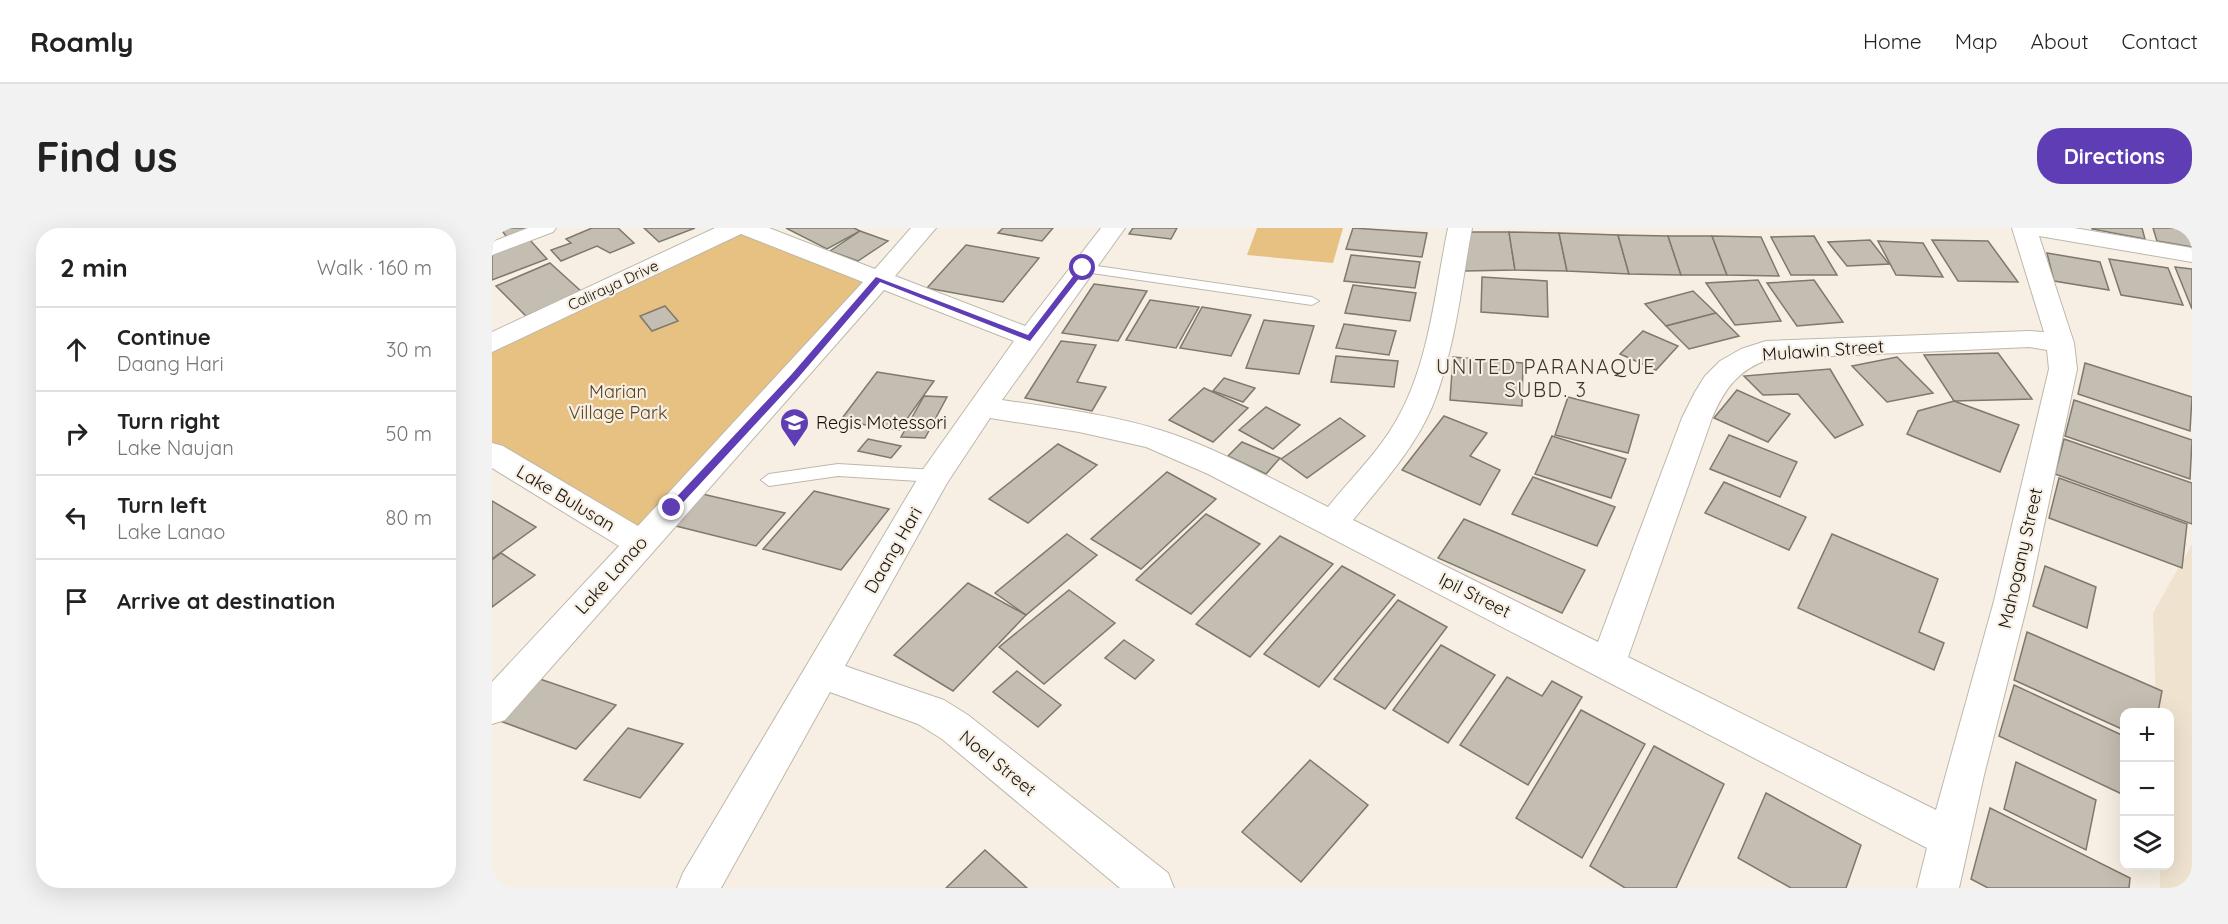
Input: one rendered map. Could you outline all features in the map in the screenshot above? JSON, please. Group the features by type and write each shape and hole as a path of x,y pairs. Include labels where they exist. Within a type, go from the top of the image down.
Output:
{"street":[{"path":"492,249 546,228"},
{"name":"Caliraya Drive","path":"492,343 734,228"},
{"path":"748,228 1030,338"},
{"name":"Lake Lanao","path":"492,708 640,543 794,377 924,228"},
{"name":"Daang Hari","path":"698,888 935,476 1030,338 1113,228"},
{"path":"1332,524 1409,426 1423,391 1434,352 1460,228"},
{"name":"Mahogany Street","path":"1938,888 2011,601 2063,369 2061,343 2049,297 2024,228"},
{"path":"2031,228 2192,255"},
{"name":"Mulawin Street","path":"1608,662 1697,418 1713,382 1741,359 1766,350 2029,339 2061,343"},
{"name":"Ipil Street","path":"982,407 1079,422 1153,438 1219,466 1608,662 1949,838"},
{"name":"Lake Bulusan","path":"492,454 640,543"},
{"name":"Noel Street","path":"822,674 931,712 955,728 1153,888"}],"lane":[{"path":"1083,268 1312,301"},
{"path":"769,480 838,470 935,476"}],"shaded area":[{"path":"2192,544 2192,888 2160,888 2160,870 2174,870 2174,708 2156,708 2153,613"}],"green space":[{"path":"1257,228 1343,228 1333,263 1247,255"},
{"name":"Marian Village Park","path":"740,233 864,283 636,527 492,444 492,350"}],"building":[{"path":"500,228 540,228 509,240"},
{"path":"592,228 618,228 634,243 610,253 597,246 561,261 551,250 571,243 566,239"},
{"path":"644,228 695,228 659,242"},
{"path":"786,228 854,228 860,231 827,249"},
{"path":"1003,228 1053,228 1042,241 998,233"},
{"path":"1133,228 1177,228 1171,239 1129,234"},
{"path":"1353,228 1427,233 1422,257 1346,249"},
{"path":"2142,228 2145,239 2092,229"},
{"path":"2153,228 2192,228 2192,247 2157,241"},
{"path":"860,231 888,241 858,261 830,251"},
{"path":"1462,232 1509,232 1515,270 1465,271"},
{"path":"1509,232 1559,233 1567,271 1515,270"},
{"path":"1559,233 1618,235 1629,274 1567,271"},
{"path":"1618,235 1668,236 1681,275 1629,274"},
{"path":"1668,236 1712,236 1727,275 1681,275"},
{"path":"1712,236 1761,237 1779,276 1727,275"},
{"path":"1814,236 1837,275 1791,275 1771,237"},
{"path":"529,239 547,259 492,280 492,252"},
{"path":"1870,240 1889,264 1847,266 1828,242"},
{"path":"1932,240 1988,241 2018,282 1958,281"},
{"path":"1878,241 1923,243 1943,277 1896,275"},
{"path":"966,245 1039,258 1003,302 927,288"},
{"path":"2047,253 2100,262 2109,290 2054,281"},
{"path":"1351,255 1420,262 1415,288 1344,281"},
{"path":"2109,259 2168,268 2183,305 2121,295"},
{"path":"550,263 582,292 526,316 496,286"},
{"path":"2175,267 2192,269 2192,309"},
{"path":"1482,277 1547,281 1548,317 1481,312"},
{"path":"1758,280 1781,321 1735,325 1706,283"},
{"path":"1814,280 1843,322 1797,326 1767,283"},
{"path":"1094,284 1147,291 1118,341 1062,333"},
{"path":"1353,285 1416,293 1410,321 1345,313"},
{"path":"1693,291 1716,313 1666,326 1645,304"},
{"path":"1150,300 1199,307 1176,348 1126,340"},
{"path":"665,306 678,321 652,331 640,316"},
{"path":"1202,307 1251,315 1231,356 1180,348"},
{"path":"1716,313 1739,336 1689,349 1666,326"},
{"path":"1264,320 1314,326 1299,374 1246,368"},
{"path":"1344,324 1396,331 1389,355 1336,348"},
{"path":"1643,331 1678,346 1656,370 1620,354"},
{"path":"1061,341 1096,345 1077,382 1106,387 1092,411 1025,398"},
{"path":"1998,353 2032,399 1954,401 1924,355"},
{"path":"1336,356 1398,361 1394,387 1331,382"},
{"path":"1453,357 1523,363 1522,406 1450,400"},
{"path":"1897,357 1933,393 1887,402 1852,366"},
{"path":"2085,363 2192,397 2190,431 2078,394"},
{"path":"1830,369 1863,425 1835,438 1798,394 1763,395 1744,376"},
{"path":"877,372 934,381 899,430 840,421"},
{"path":"1224,378 1255,388 1243,402 1213,391"},
{"path":"1204,388 1248,408 1213,442 1169,420"},
{"path":"1737,390 1790,414 1768,442 1714,418"},
{"path":"924,396 947,397 925,438 901,437"},
{"path":"1568,397 1639,415 1628,453 1555,435"},
{"path":"2074,400 2192,440 2190,479 2065,436"},
{"path":"1954,401 2019,425 2000,472 1907,434 1918,411"},
{"path":"1266,407 1300,425 1273,449 1239,430"},
{"path":"1444,416 1487,433 1470,456 1500,470 1480,505 1402,470"},
{"path":"1340,418 1365,436 1307,478 1281,459"},
{"path":"1729,435 1797,462 1780,497 1710,469"},
{"path":"1552,436 1626,459 1611,498 1535,474"},
{"path":"868,439 901,446 891,458 858,451"},
{"path":"2064,439 2192,483 2192,524 2055,474"},
{"path":"1242,442 1280,458 1266,474 1228,456"},
{"path":"1058,444 1097,465 1028,523 989,499"},
{"path":"1167,472 1216,499 1141,569 1091,539"},
{"path":"1533,477 1615,507 1597,546 1512,514"},
{"path":"2059,478 2187,524 2182,568 2049,518"},
{"path":"1724,482 1806,517 1789,550 1705,513"},
{"path":"814,491 889,509 841,570 763,549"},
{"path":"698,493 785,513 756,546 668,524"},
{"path":"492,501 536,527 492,559"},
{"path":"1206,514 1260,544 1191,614 1136,580"},
{"path":"1464,519 1585,570 1562,613 1438,558"},
{"path":"1067,534 1097,555 1026,615 995,593"},
{"path":"1832,534 1938,579 1919,632 1944,643 1934,670 1798,608"},
{"path":"1280,536 1333,564 1250,657 1196,624"},
{"path":"501,553 535,575 492,607 492,560"},
{"path":"1342,566 1395,595 1319,687 1264,654"},
{"path":"2045,566 2096,587 2087,628 2033,606"},
{"path":"968,583 1026,615 953,691 894,655"},
{"path":"1069,590 1115,623 1044,684 999,647"},
{"path":"1398,600 1447,627 1385,709 1334,679"},
{"path":"2027,632 2162,691 2159,708 2120,708 2120,728 2014,680"},
{"path":"1124,640 1154,660 1135,679 1105,658"},
{"path":"1441,645 1495,675 1448,743 1393,710"},
{"path":"1017,671 1061,705 1038,727 993,692"},
{"path":"534,677 616,705 576,749 492,718"},
{"path":"1507,677 1542,696 1552,681 1582,697 1528,785 1460,745"},
{"path":"2014,685 2120,734 2120,793 1999,736"},
{"path":"1581,710 1645,744 1582,858 1516,818"},
{"path":"628,728 683,744 640,798 584,780"},
{"path":"1654,746 1724,784 1676,888 1625,888 1590,866"},
{"path":"1310,760 1368,805 1301,882 1242,832"},
{"path":"2016,762 2096,800 2086,850 2004,809"},
{"path":"1766,793 1861,845 1846,888 1791,888 1738,858"},
{"path":"1990,808 2130,878 2129,888 1988,888 1971,879"},
{"path":"985,850 1027,888 946,888"}],"place":[{"name":"Regis Motessori","path":"795,448"}],"district":[{"name":"UNITED PARANAQUE SUBD. 3","path":"1546,378"}],"route":[{"path":"672,508 794,377 879,278 1004,330 1030,338 1083,268"}]}
